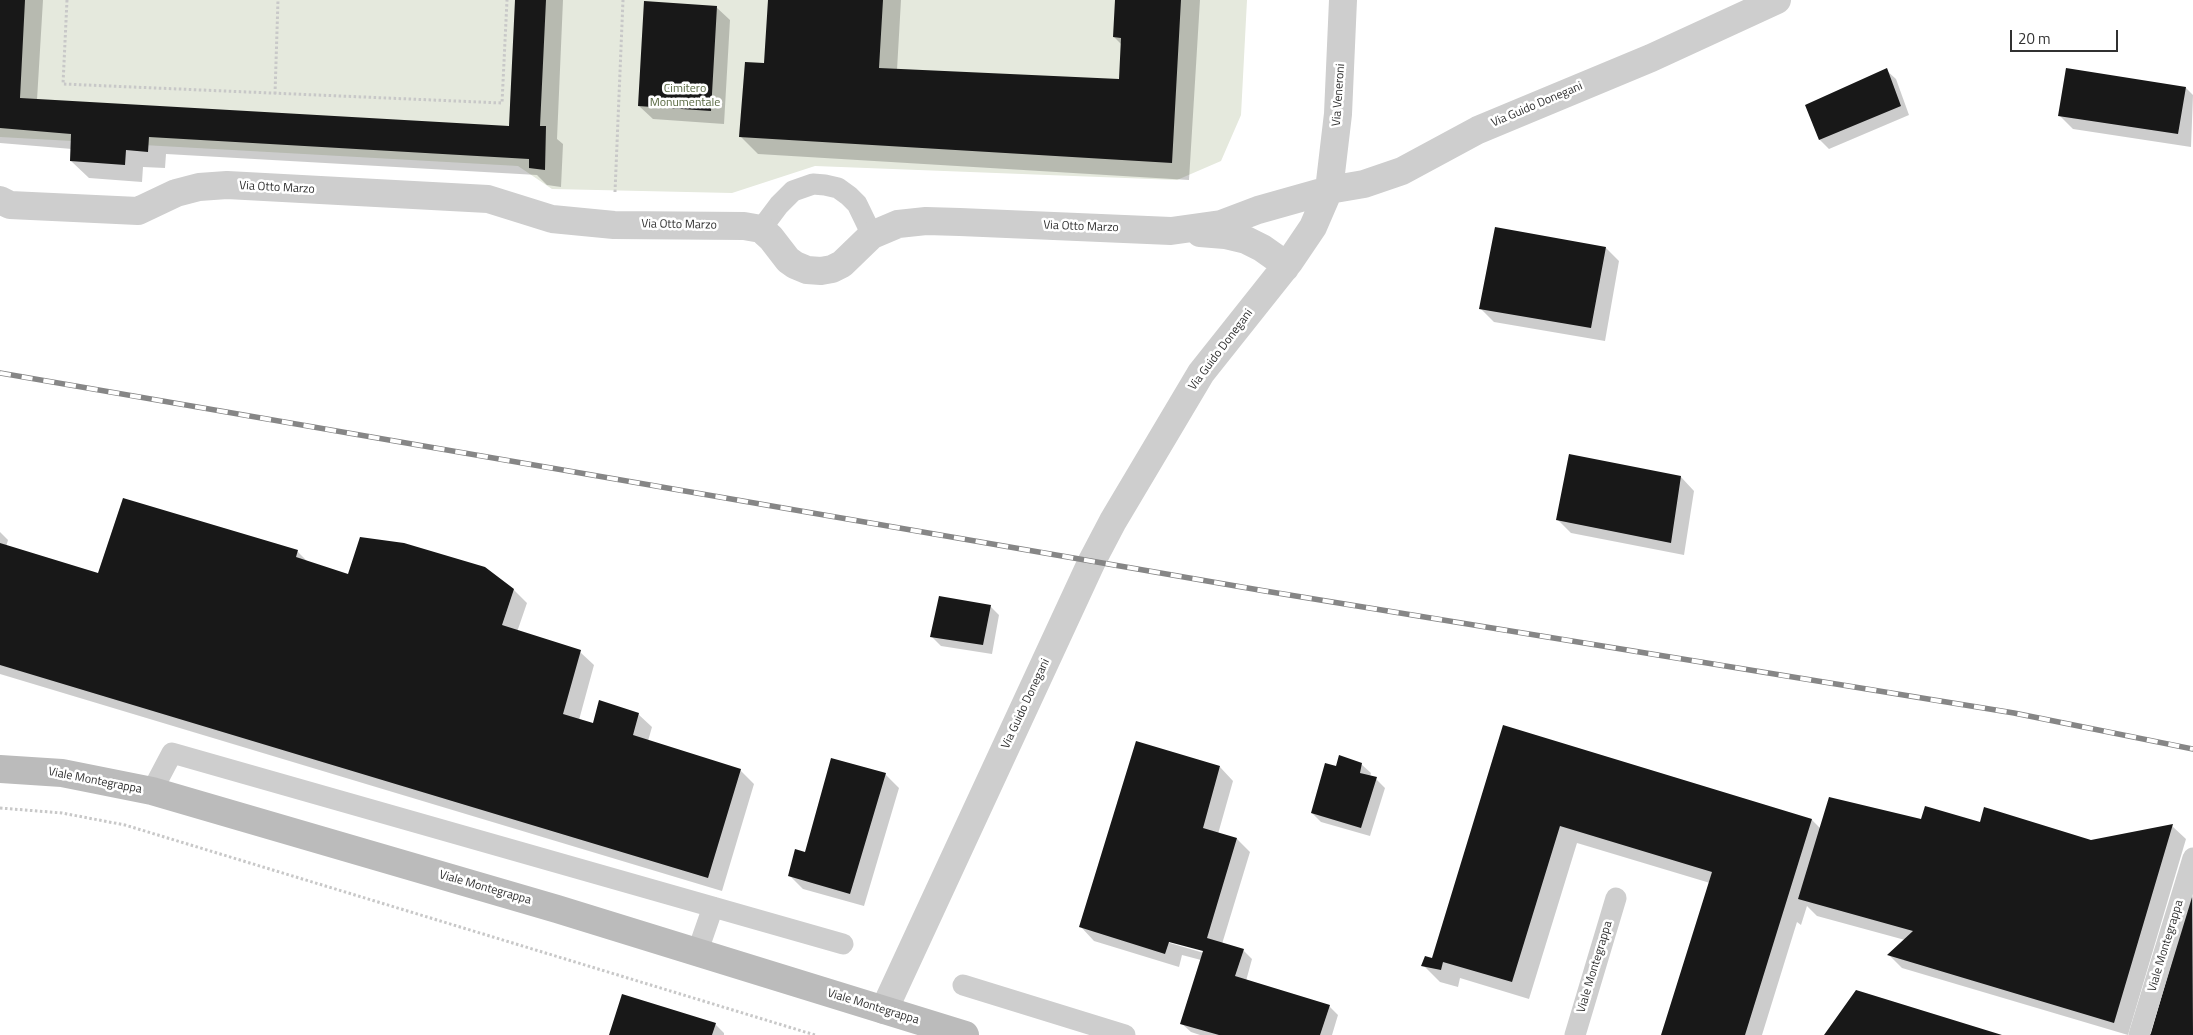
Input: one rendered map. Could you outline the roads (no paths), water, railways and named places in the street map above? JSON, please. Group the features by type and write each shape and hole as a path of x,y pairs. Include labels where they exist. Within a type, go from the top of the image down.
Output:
{"main road":[{"name":"Viale Montegrappa","path":"0,769 62,773 152,792 557,909 965,1035"}],"street":[{"name":"Via Veneroni","path":"1329,190 1338,114 1343,0"},
{"name":"Via Guido Donegani","path":"884,1010 1092,561 1156,447 1201,373 1285,268 1313,227 1329,190 1364,184 1402,171 1478,130 1651,58 1777,0"},
{"name":"Via Otto Marzo","path":"0,200 10,205 138,211 176,192 199,187 227,185 488,199 552,219 614,225 744,226 761,229 772,238 788,260 807,270 821,271 832,269 842,264 872,235 898,224 926,221 1171,231 1221,224 1258,210 1329,190"},
{"path":"1171,231 1225,235 1246,240 1280,260 1285,268"}],"lane":[{"path":"761,229 779,205 793,191 813,184 838,188 850,196 872,235"},
{"path":"152,792 172,753 843,944"},
{"name":"Viale Montegrappa","path":"2139,1035 2193,858"},
{"name":"Viale Montegrappa","path":"1575,1035 1616,898"},
{"path":"697,953 713,907"},
{"path":"963,985 1125,1035"}],"railway":[{"path":"0,373 1265,591 2014,713 2193,749"}],"park label":[{"name":"Cimitero Monumentale","path":"685,96"}]}
